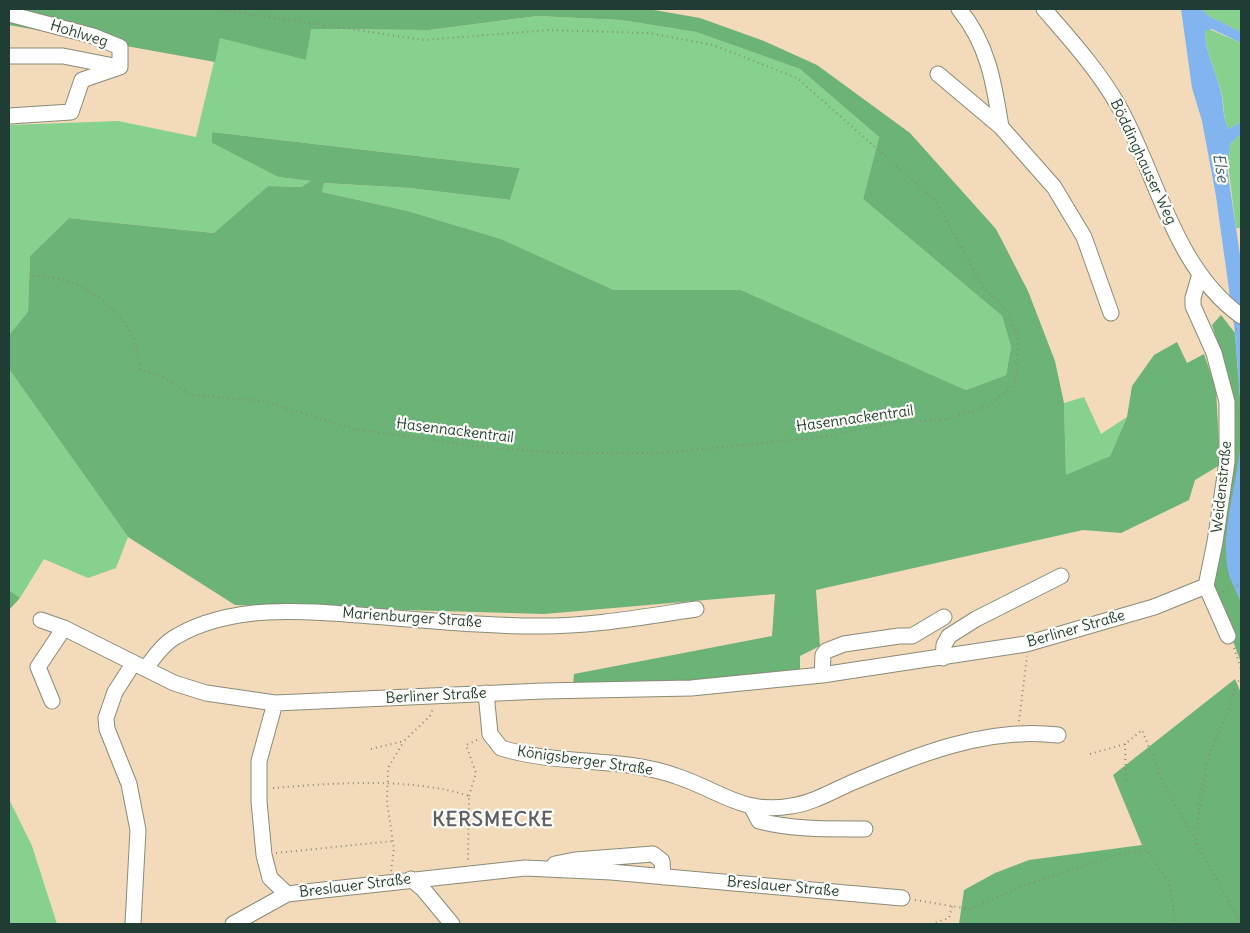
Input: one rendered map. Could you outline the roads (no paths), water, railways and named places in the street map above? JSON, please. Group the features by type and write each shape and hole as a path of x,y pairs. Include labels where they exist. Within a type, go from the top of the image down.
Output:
{"street":[{"path":"959,9 973,26 987,58 994,81 1001,127"},
{"name":"Böddinghauser Weg","path":"1044,9 1099,75 1118,105 1173,227 1200,274 1220,298 1241,316"},
{"name":"Hohlweg","path":"9,14 93,36 120,47 120,67"},
{"path":"9,56 63,56 120,67"},
{"path":"9,116 70,112 82,80 120,67"},
{"path":"938,74 1001,127 1054,187 1084,237 1111,314"},
{"name":"Weidenstraße","path":"1200,274 1193,298 1193,306 1218,366 1228,412 1228,462 1216,542 1206,586"},
{"path":"943,658 944,644 950,636 976,619 1061,576"},
{"path":"1206,586 1228,636"},
{"name":"Berliner Straße","path":"42,620 64,628 174,683 206,692 275,703 439,695 690,688 822,675 1026,644 1154,607 1206,586"},
{"name":"Marienburger Straße","path":"133,924 138,830 129,784 107,729 106,718 115,692 139,666 175,636 194,627 220,620 284,610 534,626 604,623 696,609"},
{"path":"822,675 823,655 837,646 900,636 912,636 944,617"},
{"path":"52,701 38,667 64,628"},
{"name":"Königsberger Straße","path":"486,694 490,734 501,748 513,752 565,761 632,765 649,768 677,776 752,808 772,809 806,802 918,756 979,739 1017,733 1058,735"},
{"name":"Breslauer Straße","path":"275,703 258,761 258,789 264,855 270,878 288,894 410,879 534,869 611,872 902,898"},
{"name":"Königsberger Straße","path":"752,808 759,821 771,824 832,829 865,828"},
{"name":"Breslauer Straße","path":"534,869 575,860 644,854 659,857 662,861 663,878"},
{"path":"410,879 423,888 452,924"},
{"path":"232,924 288,894"}],"water":[{"name":"Else","path":"1181,9 1202,9 1207,15 1241,32 1241,43 1212,29 1205,31 1205,39 1221,92 1227,125 1229,129 1241,122 1241,134 1230,144 1227,167 1241,262 1241,410 1235,333 1216,196 1202,121 1192,88"},
{"path":"1241,435 1241,602 1230,578 1226,544"}],"district":[{"name":"KERSMECKE","path":"493,820"}]}
